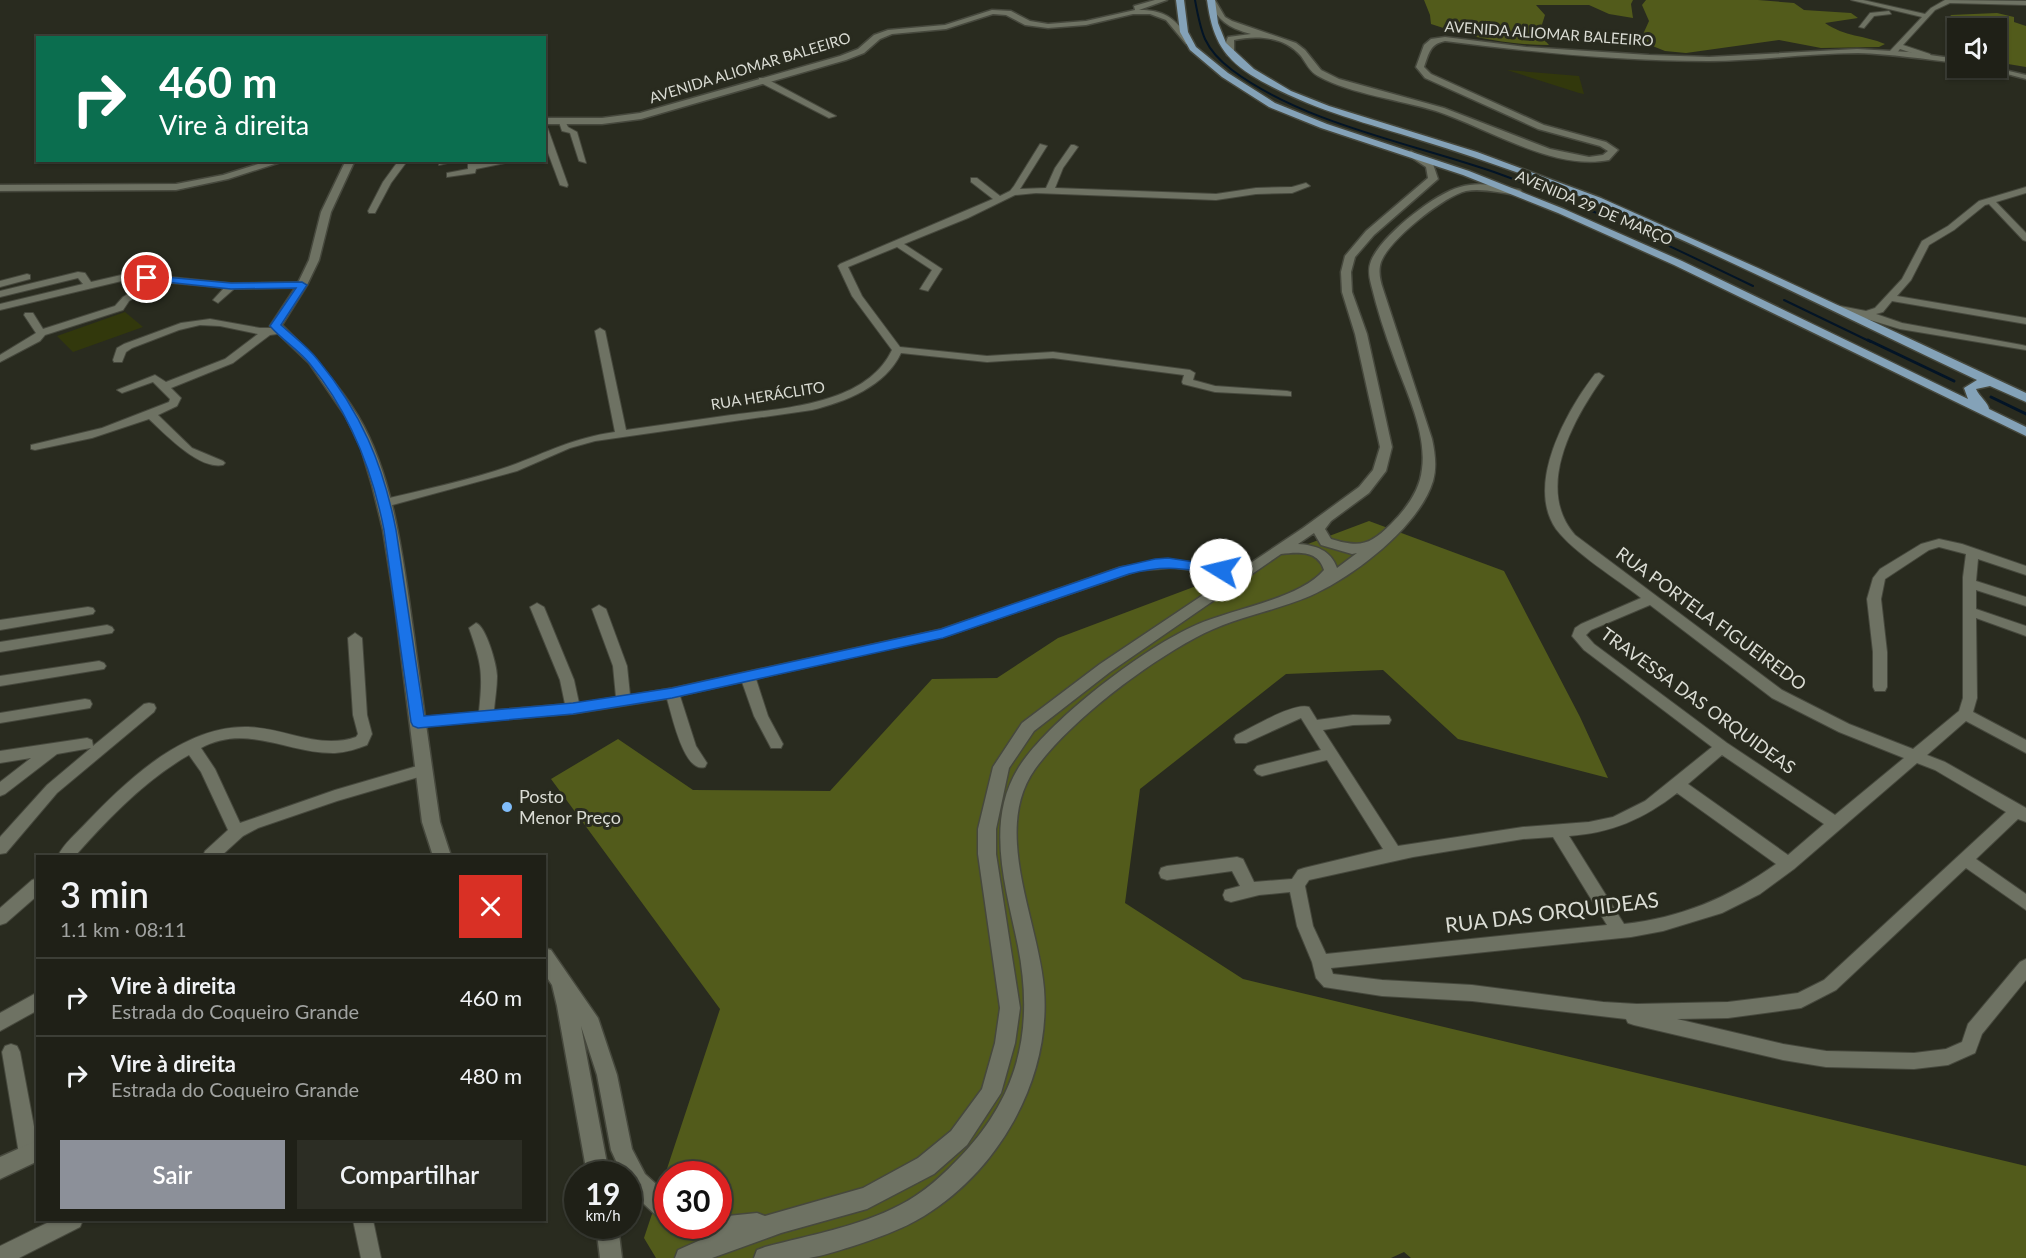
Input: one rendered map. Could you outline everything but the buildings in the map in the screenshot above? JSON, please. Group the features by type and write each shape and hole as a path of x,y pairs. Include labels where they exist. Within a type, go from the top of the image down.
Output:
{"main road":[{"name":"AVENIDA ALIOMAR BALEEIRO","path":"1096,20 1163,0"},
{"path":"1180,0 1183,26 1189,42"},
{"name":"AVENIDA ALIOMAR BALEEIRO","path":"1211,0 1222,18 1233,25 1288,42 1307,56 1314,70 1329,78 1442,110 1549,150 1595,160 1606,158 1613,150 1603,144 1541,127 1428,76 1420,67 1427,46 1434,41 1451,39 1540,51 1688,58 1896,49 1947,59"},
{"name":"AVENIDA 29 DE MARÇO","path":"1211,0 1216,33 1230,53 1260,77 1299,98 1539,177 1627,213 2026,398"},
{"name":"AVENIDA ALIOMAR BALEEIRO","path":"546,121 602,121 641,116 854,54 877,37 891,32 946,27 986,13 1008,13 1040,26 1080,24 1133,12 1158,13 1169,18 1189,42"},
{"name":"AVENIDA ALIOMAR BALEEIRO","path":"1230,53 1231,39 1250,35 1273,39 1301,50"},
{"name":"AVENIDA 29 DE MARÇO","path":"1189,42 1225,75 1282,110 1517,192 1647,249 1700,285 1721,293 1750,298"},
{"path":"2007,72 2026,77"},
{"path":"686,1258 781,1222 867,1198 926,1166 959,1138 991,1093 1005,1044 1010,1008 987,854 987,829 1001,767 1028,727 1104,668 1308,531 1364,490 1379,471 1386,447 1361,334 1347,292 1346,272 1350,256 1370,233 1433,179 1430,166 1411,154"},
{"path":"0,188 176,187 225,177 277,162"},
{"path":"350,162 326,212 314,260 302,285 273,330 314,361 358,427 385,503 418,722 430,822 442,855"},
{"path":"765,1258 861,1232 908,1213 944,1189 984,1146 1007,1115 1025,1066 1031,1040 1035,995 1027,946 1012,888 1008,843 1011,808 1018,780 1054,733 1156,654 1200,629 1316,587 1378,543 1416,504 1427,483 1429,458 1419,417 1390,332 1374,269 1384,249 1395,236 1448,193 1461,188 1473,187 1517,192"},
{"path":"1750,298 1774,293 1771,282 1754,270"},
{"path":"1750,298 2026,432"},
{"path":"1996,418 1982,407 1971,393 1973,385 1991,382 2026,388"},
{"path":"1328,516 1318,529 1326,542 1352,550 1378,543"},
{"path":"1273,553 1291,548 1306,549 1326,557 1330,562 1331,571 1316,587"},
{"path":"546,959 591,1024 607,1075 622,1150 637,1182 654,1198"},
{"path":"561,983 595,1161"},
{"path":"0,1168 33,1152"},
{"path":"732,1227 781,1222"},
{"path":"609,1239 611,1258"}],"street":[{"path":"1854,0 1927,16"},
{"path":"1896,49 1938,6 1950,0 2026,3"},
{"path":"1862,27 1874,14 1908,13"},
{"path":"762,81 832,116"},
{"path":"561,121 566,129 573,132 583,161"},
{"path":"546,135 564,185"},
{"path":"1013,193 1023,180 1033,157 1043,146"},
{"path":"1049,191 1059,168 1074,147"},
{"path":"372,211 387,182 402,162"},
{"path":"454,162 446,169 470,172 472,164 494,162"},
{"path":"974,180 999,200"},
{"path":"1287,394 1234,391 1200,386 1187,382 1190,373 1053,355 994,359 897,350 867,312 842,268 846,263 898,244 1013,193 1049,191 1216,197 1256,191 1292,190 1306,186"},
{"path":"1870,315 1885,306 1893,296 1911,271 1926,243 1951,228 1982,203 2026,190"},
{"path":"1990,200 2026,238"},
{"path":"898,244 938,268 925,289"},
{"path":"0,294 78,275 82,275 89,286"},
{"path":"0,308 32,298 130,276 231,286 302,285"},
{"path":"0,284 27,277"},
{"path":"2,357 36,339 41,333 118,308 128,298 159,279"},
{"path":"218,300 231,286"},
{"path":"1893,296 2026,315"},
{"path":"1893,296 2026,321"},
{"path":"1832,307 1870,315 1900,326 2022,348"},
{"path":"29,315 41,333"},
{"path":"1870,315 1877,328"},
{"path":"118,360 121,350 128,346 187,325 203,322 273,330"},
{"path":"166,386 230,361 273,330"},
{"path":"600,331 621,434"},
{"name":"RUA HERÁCLITO","path":"385,503 496,474 579,442 825,404 842,398 872,379 895,358 897,350"},
{"name":"RUA PORTELA FIGUEIREDO","path":"1599,376 1589,387 1573,416 1554,468 1552,496 1556,518 1571,538 1761,682 1794,704 1940,766 2022,813"},
{"path":"35,447 103,432 151,415 175,402 176,398 155,378 122,390"},
{"path":"151,415 188,450 219,463"},
{"path":"1880,687 1880,652 1874,599 1879,578 1933,544 1948,544 2026,571"},
{"path":"1973,553 1969,583 1970,698 1965,714 2026,747"},
{"path":"418,722 573,709 672,693 943,633 1140,566 1168,562 1221,570"},
{"path":"1969,583 2026,602"},
{"name":"TRAVESSA DAS ORQUIDEAS","path":"1652,599 1586,627 1580,631 1579,636 1595,652 1722,747 1835,823"},
{"path":"537,607 567,681 573,709"},
{"path":"600,609 620,666 624,702"},
{"path":"1969,611 2026,631"},
{"path":"0,625 88,612"},
{"path":"476,628 488,661 490,675 486,717"},
{"path":"0,647 107,630"},
{"path":"67,855 117,800 136,784 203,740 234,732 248,732 327,747 343,747 362,741 365,734 360,715 355,638"},
{"path":"0,681 99,666"},
{"path":"747,675 761,716 776,744"},
{"path":"672,693 685,736 700,763"},
{"path":"0,718 85,704"},
{"path":"0,848 52,789 149,708"},
{"path":"1241,739 1281,719 1304,711 1395,855"},
{"name":"RUA DAS ORQUIDEAS","path":"1321,962 1620,931 1663,924 1722,906 1754,889 1788,864 1965,714"},
{"path":"1313,726 1353,720 1384,720"},
{"path":"0,757 87,744"},
{"path":"192,747 207,769 237,832"},
{"path":"1722,747 1637,813 1615,823 1395,855 1304,875 1297,885 1305,926 1321,962 1325,978 1330,982 1382,988 1472,993 1603,1010 1783,1052 1826,1059 1914,1061 1947,1057 1969,1047 1974,1030 2026,967"},
{"path":"0,790 53,749"},
{"path":"1262,770 1331,753"},
{"path":"212,855 237,832 252,824 335,796 424,770"},
{"path":"1676,784 1788,864"},
{"path":"1603,1010 1728,1010 1789,1002 1818,993 1845,972 1965,859 2022,813"},
{"path":"1557,830 1620,931"},
{"path":"1965,859 2026,903"},
{"path":"1167,873 1237,864 1250,890"},
{"path":"1231,895 1250,890 1297,885"},
{"path":"0,918 36,887"},
{"path":"0,1023 36,1001"},
{"path":"11,1052 33,1152"},
{"path":"0,1257 71,1221"},
{"path":"363,1221 371,1258"}],"green space":[{"path":"1424,0 1633,0 1631,4 1633,18 1609,14 1589,5 1536,5 1545,15 1539,34 1549,45 1519,44 1460,33 1431,24"},
{"path":"1646,0 1758,0 1794,3 1804,10 1851,13 1858,18 1825,23 1840,31 1885,44 1879,47 1821,48 1779,40 1686,53 1665,51 1640,41 1649,21 1642,5"},
{"path":"1997,13 2014,17 2014,22 2026,26 2026,67 2007,64 2007,18 1954,18 1950,15"},
{"path":"1507,70 1579,76 1584,94 1579,93"},
{"path":"125,312 143,327 73,352 57,336"},
{"path":"1369,521 1504,571 1580,717 1608,778 1458,739 1383,670 1286,674 1140,789 1125,903 1243,979 2026,1166 2026,1258 1411,1258 1404,1252 1391,1258 656,1258 644,1238 654,1208 654,1239 732,1239 732,1161 670,1161 720,1009 551,779 618,739 693,790 830,791 932,679 997,678 1058,638"}],"waterway":[{"path":"1195,0 1205,40 1215,55 1232,70 1291,104 1358,130 1494,172 1593,211 1753,286"},
{"path":"1784,300 1871,342"},
{"path":"1868,340 1954,381"},
{"path":"1991,397 2026,414"}],"place":[{"name":"Posto Menor Preço","path":"507,807"}],"route":[{"path":"147,278 231,286 302,285 277,321 276,326 314,361 358,427 367,448 385,503 418,722 573,709 672,693 943,633 1125,570 1155,563 1168,562 1221,570"}]}
